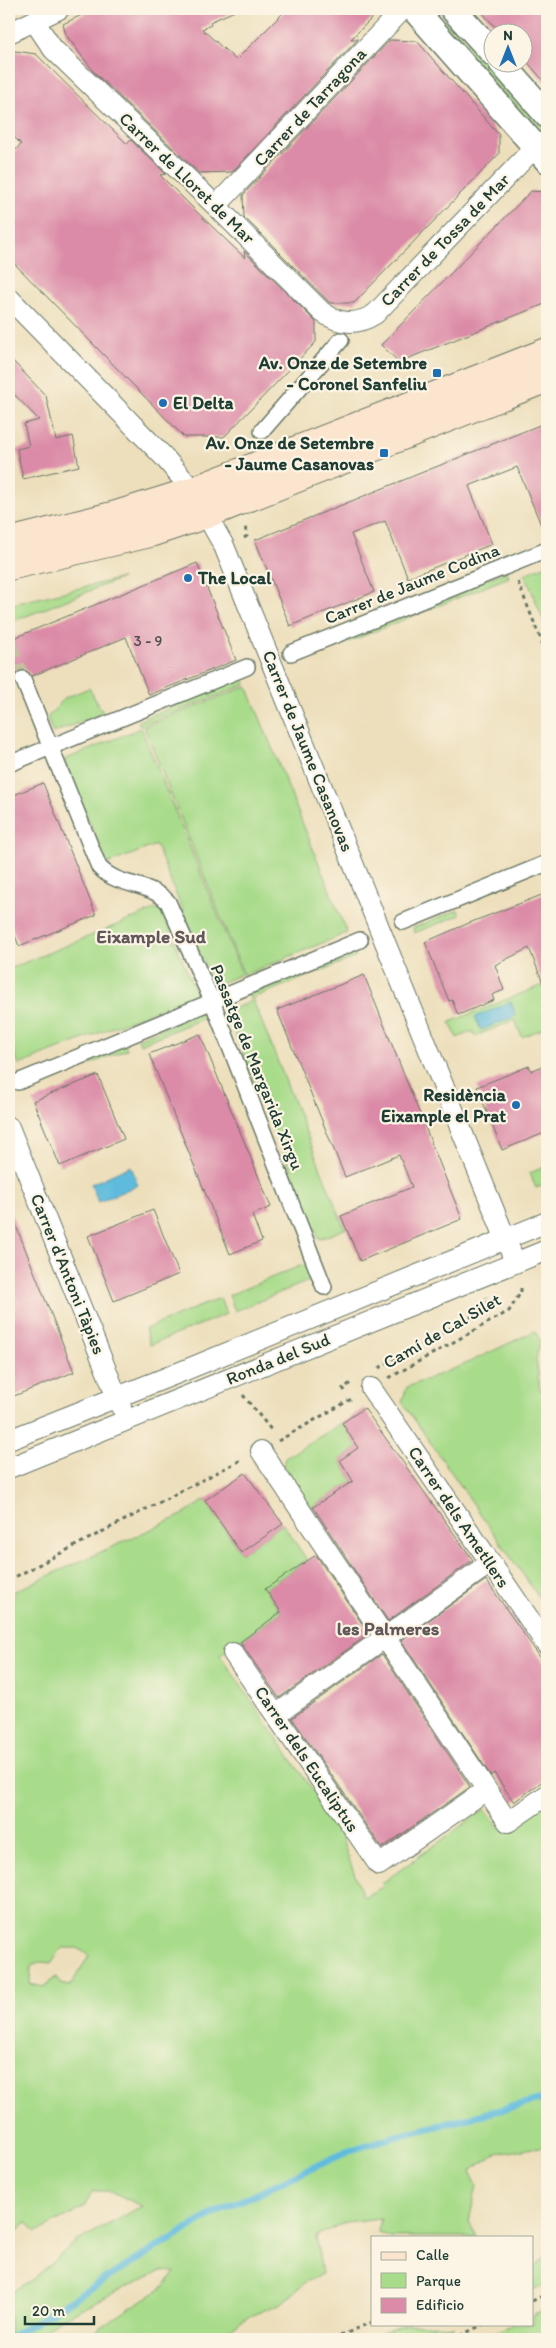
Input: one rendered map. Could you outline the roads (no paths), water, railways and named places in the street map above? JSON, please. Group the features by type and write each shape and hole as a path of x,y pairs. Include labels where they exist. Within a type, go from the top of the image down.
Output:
{"main road":[{"path":"9,542 116,515 193,491 547,352"},
{"path":"9,566 150,533 208,514 547,378"}],"street":[{"path":"9,33 58,9"},
{"name":"Carrer de Tarragona","path":"216,206 403,9"},
{"path":"414,9 541,153"},
{"path":"453,9 484,43"},
{"name":"Carrer de Lloret de Mar","path":"34,21 53,48 322,312 345,331"},
{"path":"510,72 547,115"},
{"name":"Carrer de Tossa de Mar","path":"345,331 374,314 541,153"},
{"name":"Carrer de Jaume Casanovas","path":"9,298 164,457 193,491 208,514 224,546 515,1262"},
{"path":"262,431 345,331"},
{"name":"Carrer de Jaume Codina","path":"291,653 547,550"},
{"path":"9,764 247,667"},
{"name":"Passatge de Margarida Xirgu","path":"23,679 99,867 107,875 120,882 147,886 159,892 168,902 212,1001 324,1288"},
{"path":"403,922 547,863"},
{"path":"18,1082 360,940"},
{"name":"Carrer d'Antoni Tàpies","path":"9,1127 127,1421"},
{"name":"Ronda del Sud","path":"9,1440 547,1222"},
{"name":"Ronda del Sud","path":"9,1468 547,1250"},
{"name":"Carrer dels Ametllers","path":"361,1386 490,1563 547,1645"},
{"path":"260,1451 508,1822 547,1796"},
{"path":"277,1714 490,1563"},
{"name":"Carrer dels Eucaliptus","path":"233,1653 380,1865 486,1790"}],"water":[{"path":"511,1002 516,1016 481,1030 475,1017"},
{"path":"131,1166 138,1185 98,1202 91,1184"}],"waterway":[{"path":"9,2338 214,2213 351,2150 393,2137 547,2098"}],"tunnel":[{"path":"9,644 23,679"}],"place":[{"name":"Av. Onze de Setembre - Coronel Sanfeliu","path":"437,373"},
{"name":"El Delta","path":"163,403"},
{"name":"Av. Onze de Setembre - Jaume Casanovas","path":"384,453"},
{"name":"The Local","path":"188,578"},
{"name":"Residència Eixample el Prat","path":"516,1105"}],"district":[{"name":"Eixample Sud","path":"151,936"},
{"name":"les Palmeres","path":"388,1628"}]}
